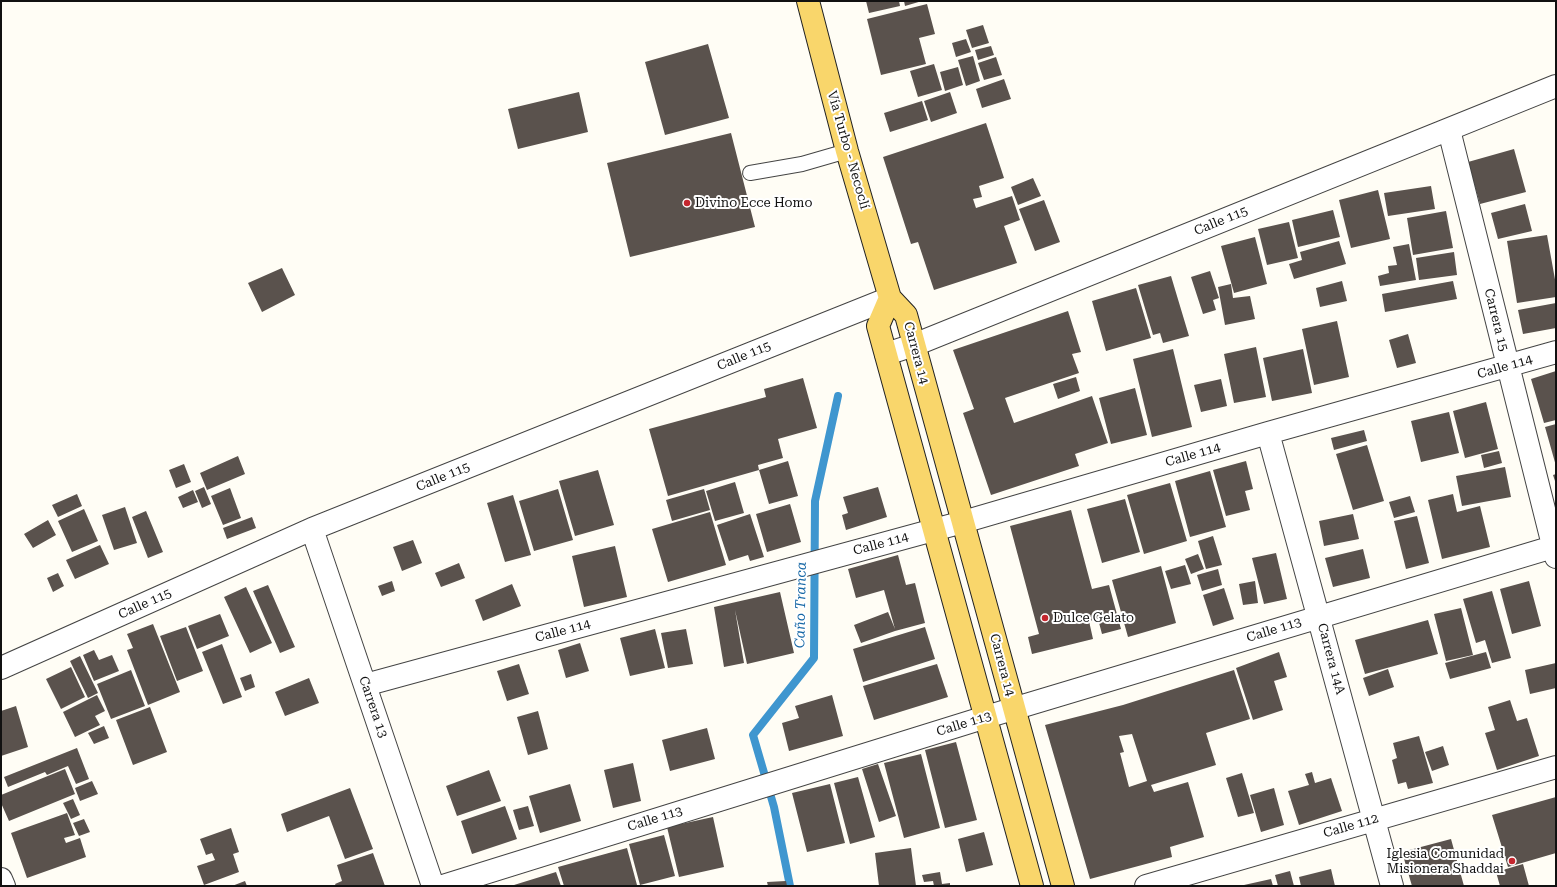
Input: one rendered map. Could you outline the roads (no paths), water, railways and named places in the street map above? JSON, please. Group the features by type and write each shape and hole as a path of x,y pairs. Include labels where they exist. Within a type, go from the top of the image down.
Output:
{"main road":[{"name":"Vía Turbo - Necoclí","path":"808,1 847,151 890,298"},
{"name":"Carrera 14","path":"1032,886 878,326 890,298 906,315 1063,886"}],"street":[{"name":"Calle 115","path":"886,354 1556,86"},
{"name":"Carrera 15","path":"1449,130 1555,549"},
{"name":"Calle 115","path":"1,668 312,529 890,298"},
{"name":"Calle 114","path":"365,685 963,522 1268,433 1556,352"},
{"name":"Carrera 14A","path":"1268,433 1392,886"},
{"name":"Carrera 13","path":"312,529 433,886"},
{"name":"Calle 113","path":"443,886 986,717 1319,617 1555,549"},
{"name":"Calle 112","path":"1146,886 1556,767"},
{"path":"1,879 4,886"}],"lane":[{"path":"750,173 802,164 847,151"}],"waterway":[{"name":"Caño Tranca","path":"790,886 774,807 753,735 814,658 815,501 838,396"}],"place":[{"name":"Divino Ecce Homo","path":"687,203"},
{"name":"Dulce Gelato","path":"1045,618"},
{"name":"Iglesia Comunidad Misionera Shaddai","path":"1512,861"}]}
